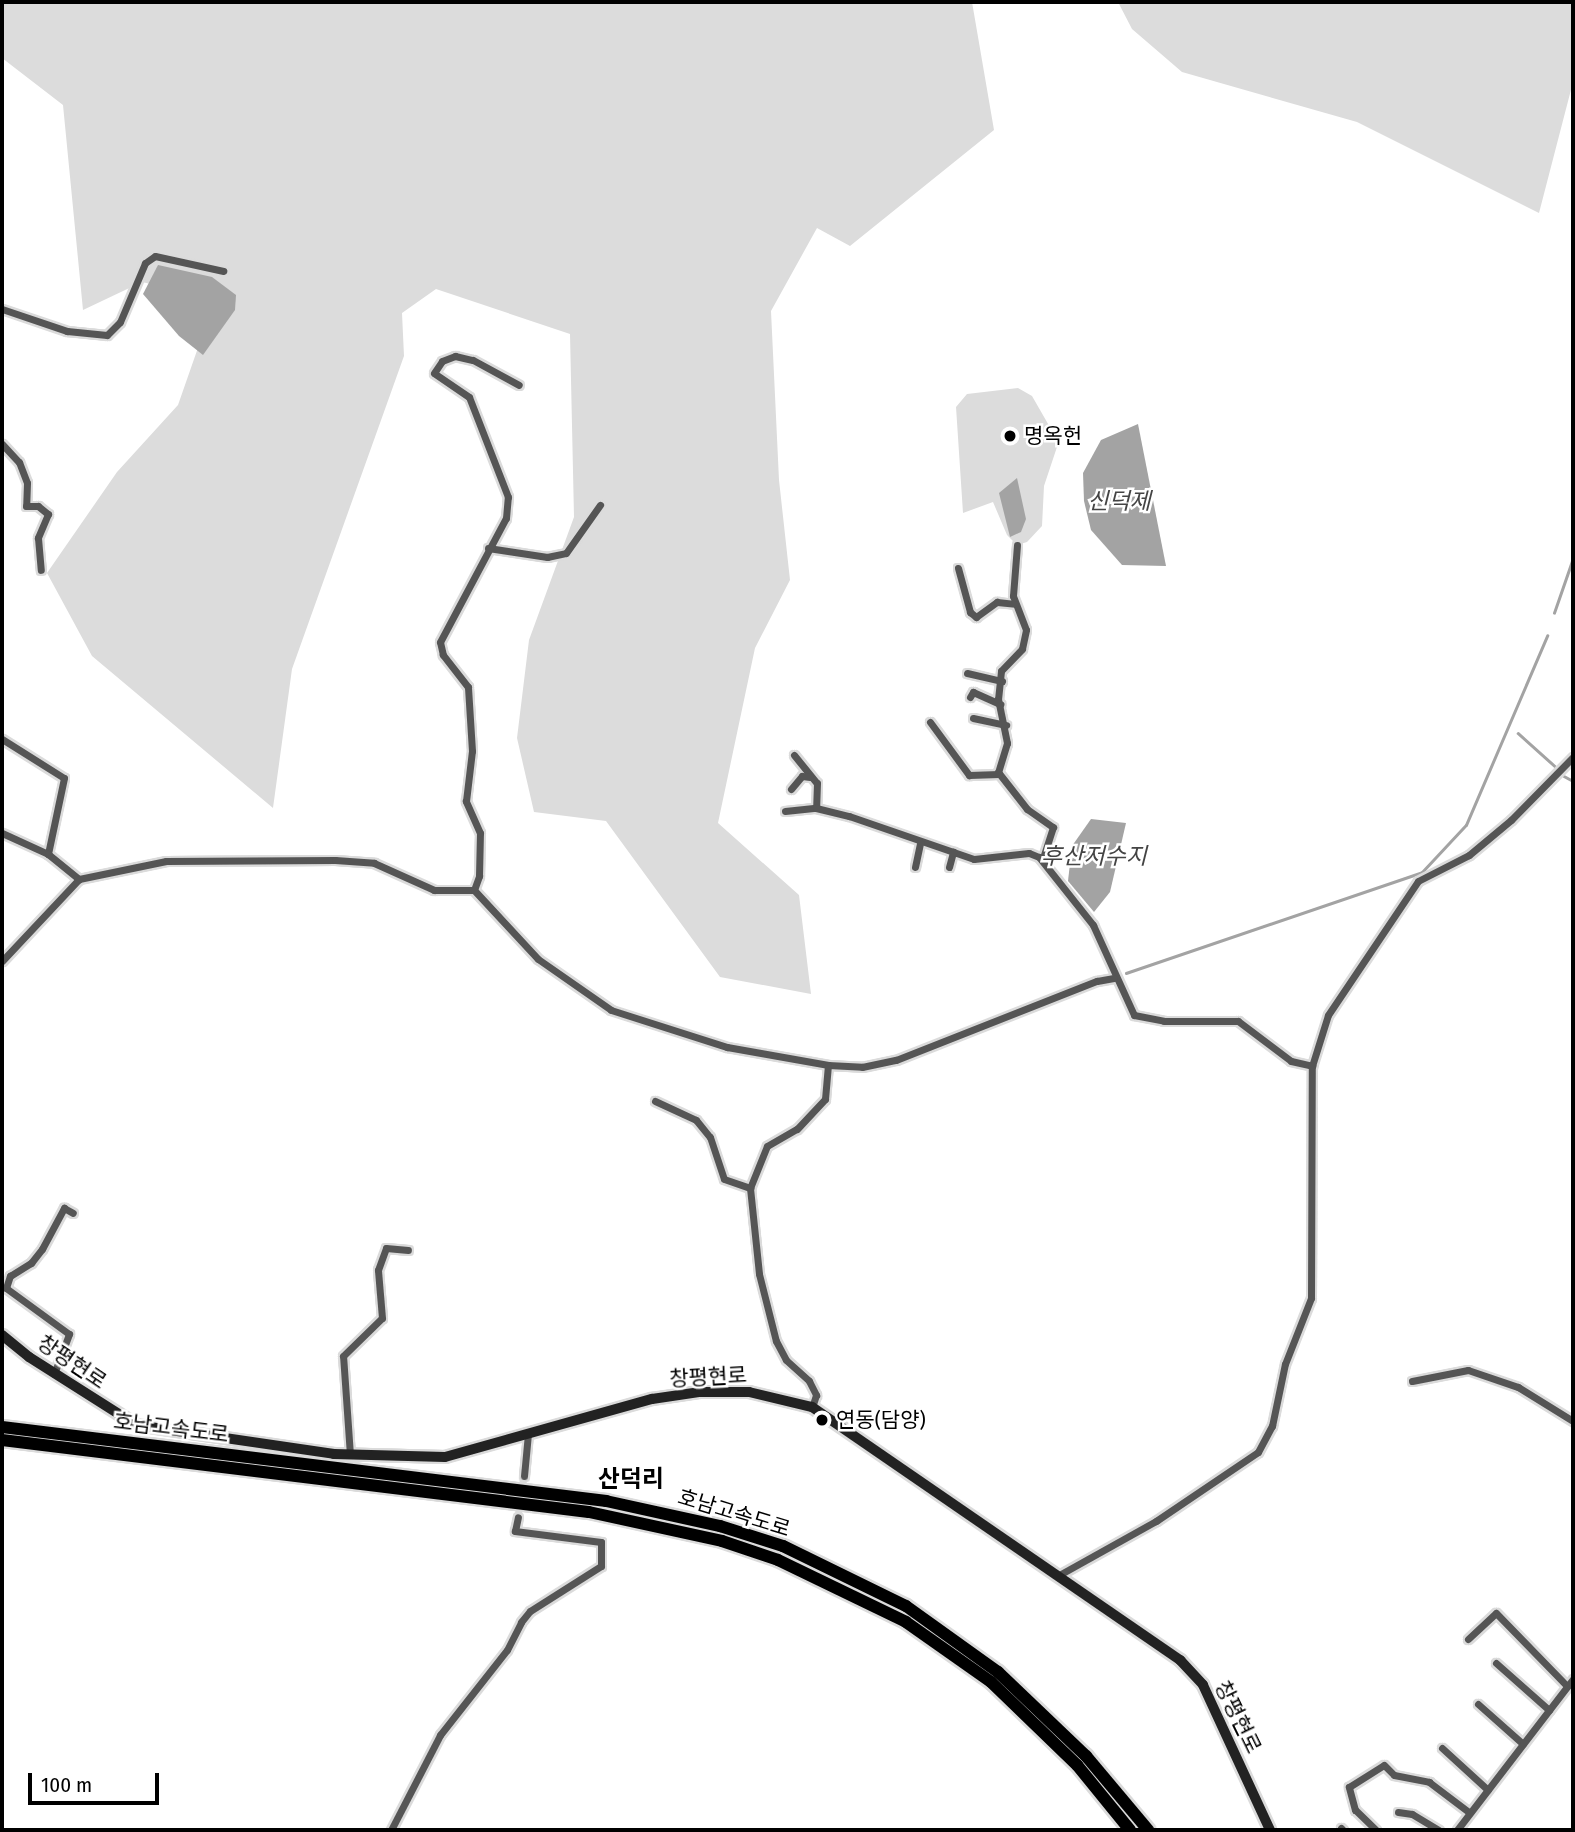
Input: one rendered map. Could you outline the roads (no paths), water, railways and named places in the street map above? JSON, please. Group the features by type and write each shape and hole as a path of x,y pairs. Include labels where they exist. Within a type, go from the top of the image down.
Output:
{"highway":[{"name":"호남고속도로","path":"2,1427 606,1501 708,1523 783,1546 906,1606 998,1672 1086,1756 1148,1830"},
{"name":"호남고속도로","path":"2,1440 589,1512 684,1531 778,1560 906,1622 991,1682 1077,1765 1130,1830"}],"main road":[{"name":"창평현로","path":"2,1335 54,1374 136,1425 350,1455 427,1460 652,1399 700,1392 749,1392 812,1407 1180,1660 1203,1685 1270,1830"}],"street":[{"path":"2,309 67,331 107,335 120,322 145,263 155,256 223,271"},
{"path":"474,890 479,876 480,833 466,801 472,751 468,687 443,655 440,642 506,518 506,481 469,397 433,373 442,361 455,356 472,360 519,385"},
{"path":"2,444 19,461 27,483 26,506 38,506 48,514 38,537 41,570"},
{"path":"488,548 535,556 566,553 600,505"},
{"path":"1017,545 1015,604 1026,630 1024,641 1006,663 1002,681 1000,704 1006,726 999,774 1027,809 1054,827 1042,860"},
{"path":"958,568 970,612 976,617 997,602 1015,604"},
{"path":"967,673 1002,681"},
{"path":"970,697 973,692 1000,704"},
{"path":"974,718 1006,726"},
{"path":"930,722 969,775 999,774"},
{"path":"2,739 64,778 48,854"},
{"path":"794,755 817,783 816,808"},
{"path":"1059,1575 1227,1476 1258,1452 1267,1434 1285,1364 1311,1298 1312,1066 1328,1015 1418,881 1469,855 1511,820 1573,757"},
{"path":"791,789 802,776 811,777"},
{"path":"785,811 816,808 974,859 1029,853 1042,860 1093,925 1114,978 1134,1015 1164,1021 1238,1021 1291,1061 1312,1066"},
{"path":"2,833 48,854 79,879"},
{"path":"915,867 920,843"},
{"path":"949,867 953,852"},
{"path":"2,961 79,879 166,861 335,860 386,867 434,890 474,890 538,958 611,1010 727,1047 828,1065 862,1067 896,1060 1097,981 1114,978"},
{"path":"812,1407 816,1395 809,1381 786,1360 776,1341 759,1274 750,1188 767,1146 797,1129 825,1099 828,1065"},
{"path":"654,1101 696,1120 710,1137 724,1180 750,1188"},
{"path":"54,1374 69,1334 6,1288 10,1276 31,1263 42,1249 64,1208 73,1213"},
{"path":"350,1455 343,1356 382,1318 378,1270 386,1248 408,1250"},
{"path":"1412,1381 1468,1370 1518,1387 1573,1422"},
{"path":"524,1476 528,1434"},
{"path":"391,1830 440,1735 507,1650 521,1622 530,1611 601,1566 601,1542 516,1531 518,1517"},
{"path":"1468,1639 1496,1613 1567,1686"},
{"path":"1496,1663 1549,1710"},
{"path":"1457,1830 1573,1679"},
{"path":"1478,1704 1523,1744"},
{"path":"1442,1748 1488,1790"},
{"path":"1376,1830 1355,1810 1349,1787 1384,1765 1394,1776 1429,1782 1470,1813"},
{"path":"1398,1812 1412,1814 1439,1830"}],"water":[{"path":"158,265 212,277 236,295 235,310 203,355 179,336 143,294"},
{"name":"신덕제","path":"1138,424 1166,566 1122,565 1091,530 1084,501 1083,473 1101,440"},
{"path":"1017,478 1026,519 1021,532 1010,537 999,493"},
{"name":"후산저수지","path":"1091,819 1126,823 1110,892 1094,912 1068,881 1072,846"}],"waterway":[{"path":"1554,613 1573,558"},
{"path":"1126,973 1422,872 1466,825 1547,636"},
{"path":"1518,733 1557,768"},
{"path":"1564,776 1573,781"}],"tunnel":[{"path":"518,1517 524,1476"}],"place":[{"name":"명옥헌","path":"1010,436"},
{"name":"연동(담양)","path":"822,1420"}],"district":[{"name":"산덕리","path":"631,1480"}]}
